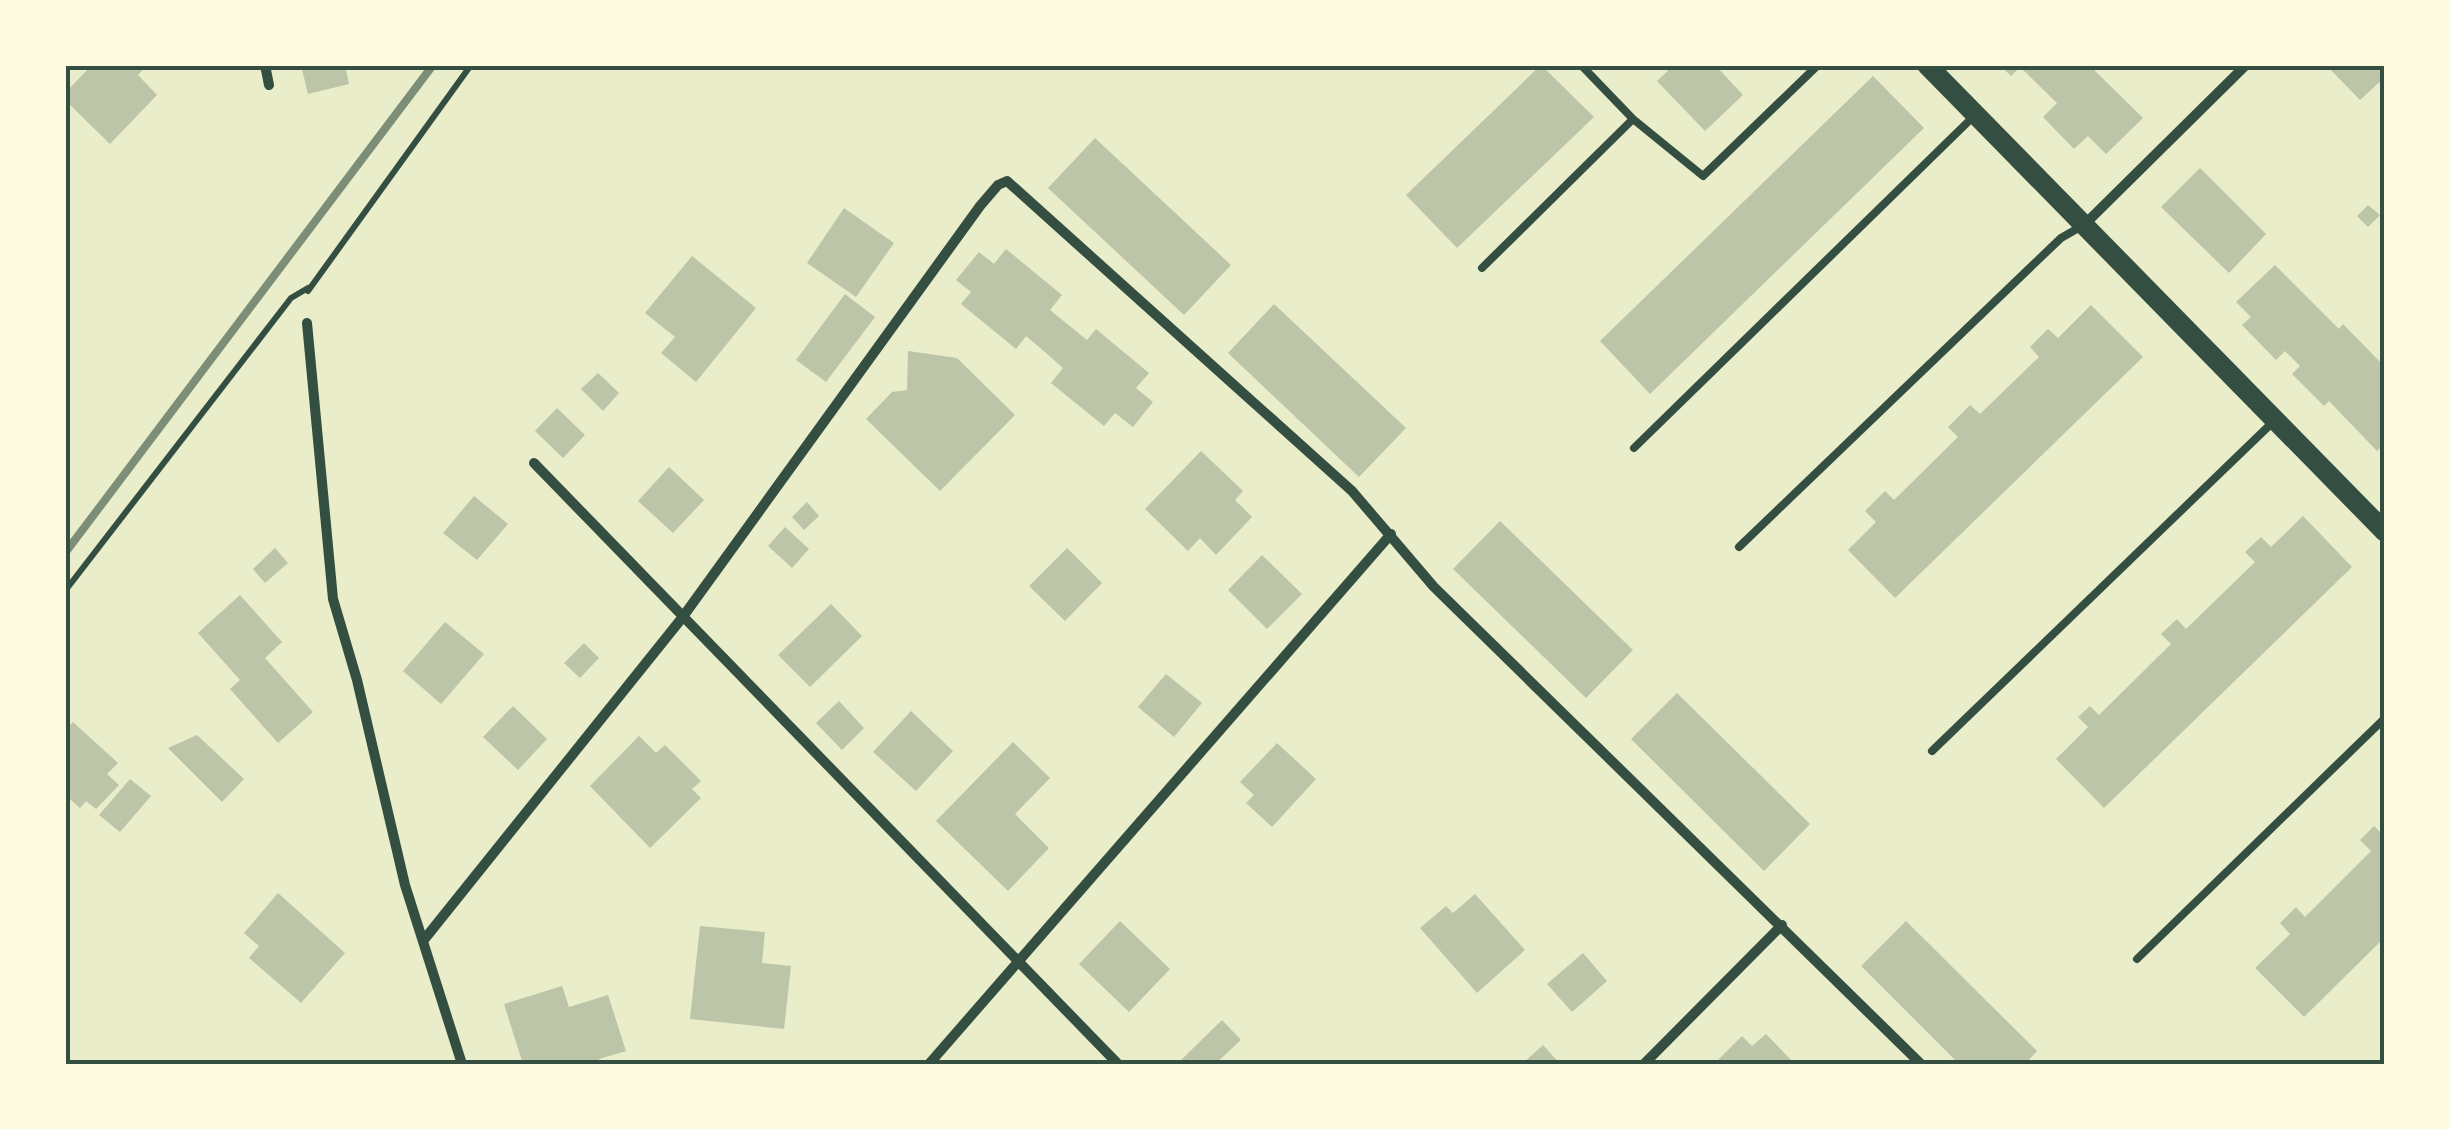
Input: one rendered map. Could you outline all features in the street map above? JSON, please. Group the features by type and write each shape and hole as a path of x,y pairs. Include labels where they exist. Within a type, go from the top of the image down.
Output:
{"main road":[{"path":"1928,65 2385,532"}],"street":[{"path":"265,65 268,84"},
{"path":"2084,225 2246,65"},
{"path":"423,942 682,618 980,206 998,185 1007,181 1352,492 1434,587 1921,1064"},
{"path":"308,322 333,600 357,680 405,885 462,1064"},
{"path":"534,463 1118,1064"},
{"path":"929,1064 1392,534"},
{"path":"1644,1064 1782,924"}],"lane":[{"path":"1581,65 1633,119 1703,176 1818,65"},
{"path":"1634,448 1976,114"},
{"path":"1482,268 1633,119"},
{"path":"1738,547 2061,238 2084,225"},
{"path":"1932,751 2276,420"},
{"path":"2137,959 2385,718"}],"path":[{"path":"65,591 290,298 308,288 470,65"},
{"path":"308,288 308,322"}],"building":[{"path":"92,65 147,65 138,75 157,95 110,144 65,100 65,93"},
{"path":"301,65 345,65 349,84 308,94"},
{"path":"1541,65 1594,117 1457,248 1406,195"},
{"path":"1674,65 1715,65 1743,95 1705,131 1657,81"},
{"path":"2000,65 2089,65 2143,118 2106,154 2088,136 2074,149 2043,117 2057,103 2020,67 2011,76"},
{"path":"2326,65 2385,65 2385,77 2360,100"},
{"path":"1873,76 1924,128 1650,394 1600,341"},
{"path":"1095,138 1231,265 1184,315 1048,188"},
{"path":"2200,168 2266,234 2229,273 2161,207"},
{"path":"2368,205 2380,215 2368,227 2357,216"},
{"path":"844,208 894,243 856,297 807,263"},
{"path":"1006,249 1062,295 1050,310 1087,340 1096,329 1149,373 1136,388 1153,402 1133,427 1115,413 1104,426 1051,383 1063,368 1045,352 1026,336 1016,349 961,304 971,292 956,280 979,252 994,264"},
{"path":"692,256 756,308 696,382 661,353 675,337 645,313"},
{"path":"2275,265 2339,329 2343,324 2385,367 2385,444 2377,451 2329,401 2324,406 2292,374 2300,366 2285,351 2276,360 2242,325 2251,317 2236,302"},
{"path":"845,294 875,317 826,382 796,360"},
{"path":"1274,304 1406,428 1359,477 1228,353"},
{"path":"2091,305 2143,357 1895,598 1848,550 1876,522 1865,511 1885,491 1894,500 1958,437 1948,427 1970,405 1980,414 2039,357 2030,347 2048,329 2058,338"},
{"path":"908,351 957,358 1015,415 940,491 866,419 892,392 907,390"},
{"path":"598,373 619,393 603,411 581,389"},
{"path":"557,408 585,435 563,458 535,431"},
{"path":"1201,451 1243,491 1235,500 1252,517 1216,555 1200,538 1188,551 1145,509"},
{"path":"669,467 704,500 673,533 638,501"},
{"path":"474,496 508,524 477,560 443,533"},
{"path":"807,502 819,516 804,530 792,517"},
{"path":"2303,516 2352,567 2104,808 2056,759 2088,727 2078,717 2090,706 2099,715 2171,644 2161,634 2177,619 2186,629 2255,562 2245,552 2261,537 2271,547"},
{"path":"1500,521 1633,650 1586,698 1453,569"},
{"path":"785,527 809,549 792,568 768,546"},
{"path":"275,548 288,563 265,583 253,569"},
{"path":"1067,548 1102,583 1065,621 1029,586"},
{"path":"1262,555 1302,594 1267,629 1228,590"},
{"path":"240,595 282,642 265,658 313,712 278,743 230,689 240,680 198,633"},
{"path":"831,604 862,636 810,687 778,655"},
{"path":"445,622 484,654 441,704 403,671"},
{"path":"584,643 599,658 580,678 564,663"},
{"path":"1166,674 1202,703 1174,737 1138,707"},
{"path":"1677,693 1810,824 1764,871 1631,739"},
{"path":"839,701 864,728 842,750 816,723"},
{"path":"513,706 547,739 518,770 483,737"},
{"path":"911,711 953,751 916,791 873,752"},
{"path":"73,722 118,763 107,774 119,785 96,809 86,801 80,808 65,795 65,730"},
{"path":"197,735 244,779 222,802 168,748"},
{"path":"639,736 656,753 665,745 701,781 692,789 701,798 650,848 590,786"},
{"path":"1013,742 1050,778 1015,814 1049,848 1008,891 936,821"},
{"path":"1277,743 1316,779 1272,827 1246,803 1254,795 1240,782"},
{"path":"130,779 151,796 120,832 99,815"},
{"path":"2374,826 2385,837 2385,937 2304,1017 2255,968 2290,934 2280,923 2296,907 2305,917 2371,851 2360,840"},
{"path":"278,893 345,953 301,1003 249,958 259,946 244,933"},
{"path":"1475,894 1525,950 1477,993 1420,928 1446,906 1453,913"},
{"path":"1120,921 1170,969 1129,1012 1079,964"},
{"path":"1906,921 2037,1051 2025,1064 1959,1064 1861,966"},
{"path":"700,926 765,932 762,963 791,966 784,1029 690,1019"},
{"path":"1583,953 1607,981 1572,1012 1547,984"},
{"path":"562,986 569,1007 608,995 626,1051 599,1059 600,1064 523,1064 504,1004"},
{"path":"1222,1020 1241,1040 1215,1064 1177,1064"},
{"path":"1766,1034 1795,1064 1714,1064 1742,1036 1752,1046"},
{"path":"1543,1045 1560,1064 1522,1064"}],"railway":[{"path":"65,553 433,65"}]}
